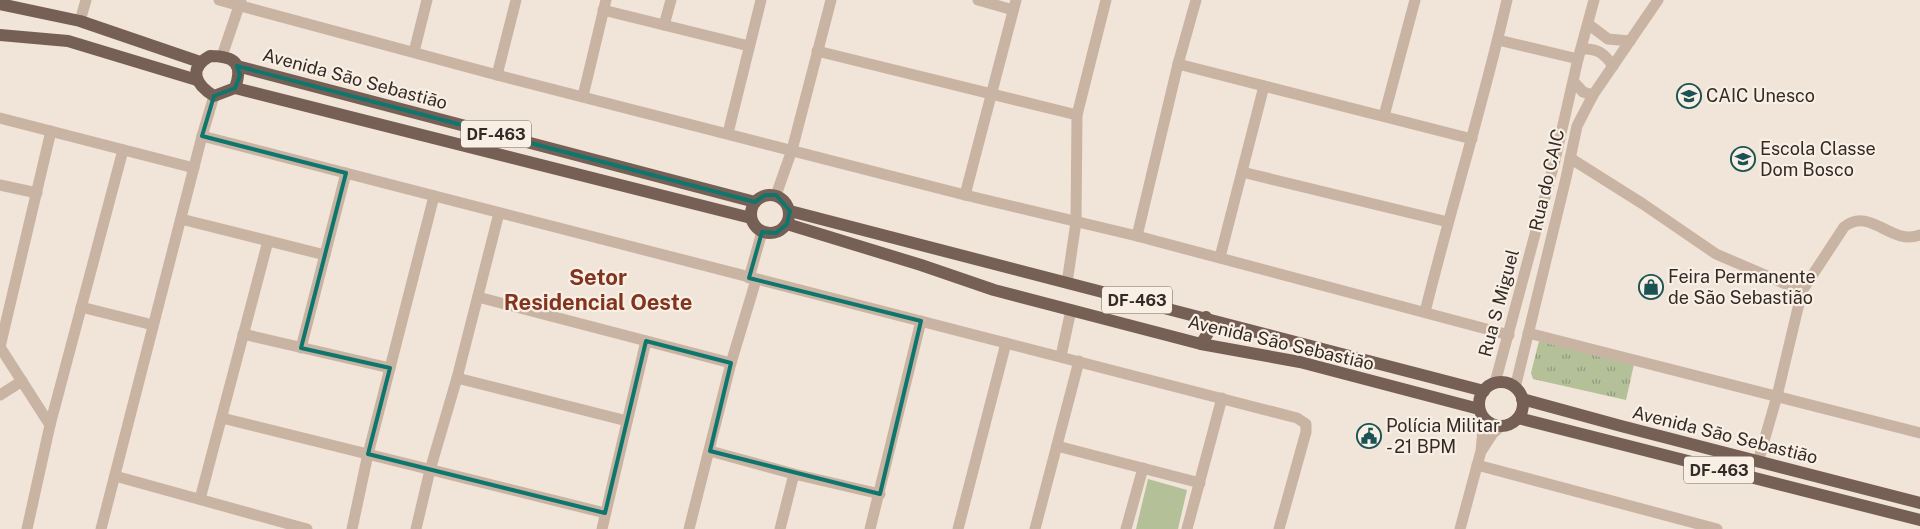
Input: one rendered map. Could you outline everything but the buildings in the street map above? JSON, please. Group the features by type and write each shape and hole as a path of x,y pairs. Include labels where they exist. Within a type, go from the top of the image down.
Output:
{"main road":[{"path":"0,4 80,21 200,62"},
{"path":"0,34 68,41 197,80"},
{"path":"222,56 210,56 200,62 196,71 197,80 204,90 214,96 235,88 240,75 237,66"},
{"name":"DF-463","path":"222,56 231,58 237,66"},
{"name":"Avenida São Sebastião","path":"237,66 755,202"},
{"name":"Avenida São Sebastião","path":"235,88 751,218"},
{"path":"765,195 776,195 785,201 790,210 787,224 776,233 762,232 755,226 751,218 755,202 765,195"},
{"name":"Avenida São Sebastião","path":"790,210 1000,267 1206,317 1484,391"},
{"name":"Avenida São Sebastião","path":"787,224 921,265 994,290 1201,344 1300,362 1482,414"},
{"path":"994,290 993,274 1000,267"},
{"path":"1201,344 1208,333 1206,317"},
{"path":"1482,414 1479,400 1484,391 1495,383"},
{"name":"DF-463","path":"1495,383 1506,383 1519,393"},
{"path":"1501,426 1510,424 1518,418 1522,409 1519,393"},
{"name":"Avenida São Sebastião","path":"1519,393 1758,462 1920,503"},
{"name":"DF-463","path":"1482,414 1492,424 1501,426"},
{"name":"Avenida São Sebastião","path":"1518,418 1920,520"}],"street":[{"path":"80,21 86,0"},
{"path":"219,0 241,3 497,75 965,195 1137,236 1509,335"},
{"path":"414,52 427,0"},
{"path":"497,75 516,0"},
{"path":"664,25 671,0"},
{"path":"728,133 761,0"},
{"path":"776,195 792,150 831,0"},
{"path":"965,195 1014,5 978,0"},
{"path":"1067,283 1076,222 1077,115 1106,0"},
{"path":"1137,236 1178,64 1196,0"},
{"path":"1384,116 1415,0"},
{"path":"1425,312 1507,0"},
{"name":"Rua S Miguel","path":"1495,383 1556,160 1594,0"},
{"name":"Rua do CAIC","path":"1519,393 1528,333 1577,126 1593,95 1658,0"},
{"path":"222,56 241,3"},
{"path":"583,96 604,5 664,25 749,46"},
{"path":"1588,24 1608,39 1630,41"},
{"path":"1498,40 1580,54 1599,51 1606,56 1613,66"},
{"path":"817,51 1077,115"},
{"path":"1178,64 1472,139"},
{"path":"1574,82 1583,92 1593,95"},
{"path":"1220,258 1264,86"},
{"path":"101,529 202,136 214,96"},
{"path":"0,118 194,168"},
{"path":"50,425 0,347 51,131"},
{"path":"202,136 1297,418 1306,424 1306,432 1279,529"},
{"path":"27,529 50,425 123,150"},
{"path":"1570,158 1643,204 1716,254 1802,291"},
{"path":"1242,172 1448,222"},
{"path":"301,348 346,173"},
{"path":"0,185 37,192"},
{"path":"352,529 368,454 434,196"},
{"path":"416,529 499,213"},
{"path":"181,219 325,255"},
{"path":"1758,462 1777,396 1802,291 1844,227 1851,222 1859,220 1869,221 1895,235 1908,238 1920,235"},
{"path":"689,529 753,279 762,232"},
{"path":"200,499 268,241"},
{"path":"478,297 730,363"},
{"path":"81,307 153,325"},
{"path":"1060,356 1071,310"},
{"path":"870,529 921,321"},
{"path":"1528,333 1920,432"},
{"path":"243,334 390,368"},
{"path":"602,529 646,341"},
{"path":"958,529 1006,342"},
{"path":"1035,529 1079,361"},
{"path":"457,378 627,421"},
{"path":"0,395 22,382"},
{"path":"1187,529 1222,398"},
{"path":"1460,529 1481,451 1482,414"},
{"path":"222,418 605,514"},
{"path":"1481,451 1493,433 1501,426"},
{"path":"1057,446 1200,483"},
{"path":"710,451 794,474 880,494"},
{"path":"1477,465 1717,529"},
{"path":"1126,529 1143,468"},
{"path":"780,529 794,474"},
{"path":"115,476 307,529"}],"highlighted area":[{"path":"237,66 755,202 765,195 776,195 790,211 787,224 776,233 762,232 749,278 921,321 880,494 710,451 731,363 646,341 605,513 368,454 390,368 301,348 346,173 202,136 214,96 235,88 240,75"}],"green space":[{"path":"1539,341 1634,364 1626,400 1533,379 1531,373"},
{"path":"1148,479 1187,490 1178,529 1136,529"}],"place":[{"name":"CAIC Unesco","path":"1689,96"},
{"name":"Escola Classe Dom Bosco","path":"1743,159"},
{"name":"Feira Permanente de São Sebastião","path":"1651,287"},
{"name":"Polícia Militar - 21 BPM","path":"1369,436"}],"district":[{"name":"Setor Residencial Oeste","path":"598,290"}]}
